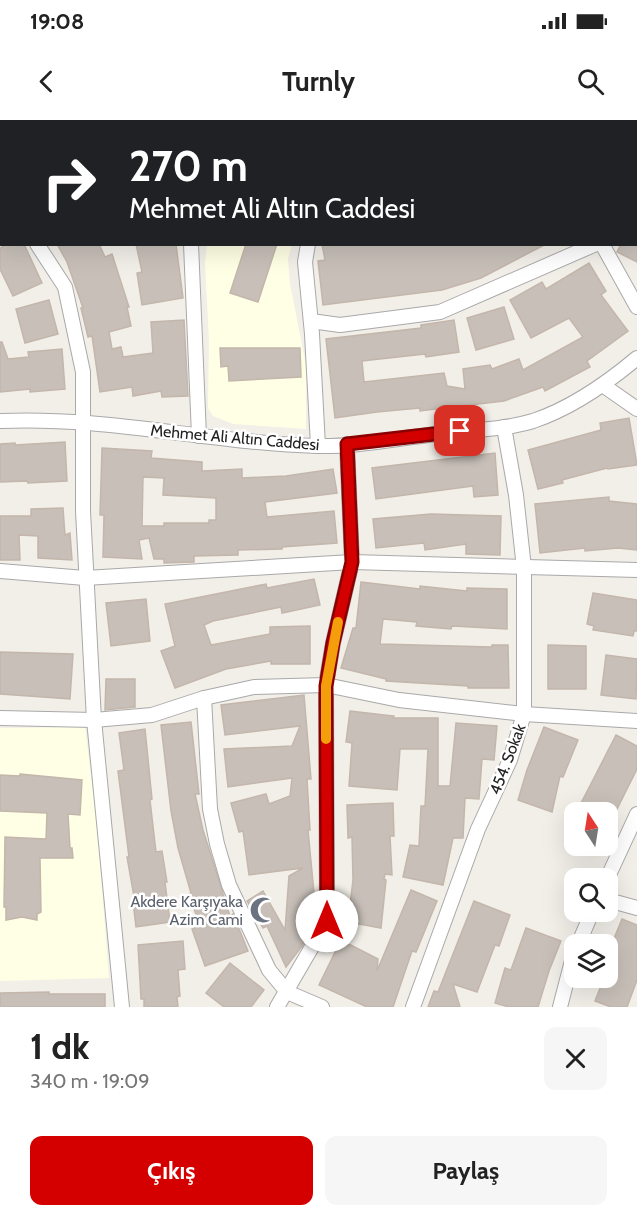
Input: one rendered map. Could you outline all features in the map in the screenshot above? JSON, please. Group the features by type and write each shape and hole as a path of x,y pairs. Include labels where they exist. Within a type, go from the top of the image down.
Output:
{"street":[{"path":"38,246 64,287 82,372 82,511 85,578 94,720 122,1007"},
{"path":"191,246 199,436"},
{"path":"308,246 305,262 311,321 318,446"},
{"path":"311,321 340,325 440,312 591,246"},
{"path":"603,246 637,307"},
{"name":"Mehmet Ali Altın Caddesi","path":"0,421 83,423 318,446 347,444 504,427 532,421 551,414 604,386 637,358"},
{"path":"604,386 637,409"},
{"name":"454. Sokak","path":"413,1007 478,829 510,760 524,714 524,568 516,495 504,427"},
{"path":"277,1007 327,921 326,686 333,643 352,562 347,444"},
{"path":"0,571 85,578 352,562 637,570"},
{"path":"0,718 94,720 152,715 204,698 254,687 326,686 399,700 524,714 637,721"},
{"path":"204,698 210,809 229,885 269,970 287,992 322,1007"},
{"path":"612,868 637,814"},
{"path":"618,903 637,908"},
{"path":"560,1007 565,988"}],"shaded area":[{"path":"207,246 292,246 288,259 290,284 306,365 306,429 233,424 213,416 208,408 209,341 205,263"},
{"path":"85,727 97,825 109,978 0,981 0,728"}],"building":[{"path":"25,246 42,283 13,296 0,269 0,248"},
{"path":"58,246 100,246 105,257 112,254 129,307 127,307 131,326 109,332 112,349 121,347 123,357 153,353 151,322 184,320 188,396 162,397 161,391 133,396 132,387 100,392 92,336 88,337 81,308 83,308 67,262"},
{"path":"136,246 176,246 183,298 142,305 137,273 142,272"},
{"path":"245,246 276,246 258,302 230,293"},
{"path":"322,246 542,246 481,278 442,290 323,305 318,261 325,260"},
{"path":"620,246 637,246 637,262 617,252"},
{"path":"589,263 606,291 601,295 628,331 587,361 590,367 545,391 543,387 504,401 335,418 326,339 421,328 421,325 454,320 459,352 426,357 425,354 362,361 364,382 444,373 447,386 465,389 463,369 490,365 492,369 519,359 523,370 583,337 569,318 531,338 510,300 542,282 546,289"},
{"path":"49,300 58,334 25,343 16,309"},
{"path":"504,307 514,339 476,350 467,318"},
{"path":"0,342 2,342 8,359 29,357 28,352 62,349 65,389 0,392"},
{"path":"220,348 300,348 301,377 229,381 228,366 221,367"},
{"path":"629,418 637,465 607,468 538,489 528,450 601,430 600,423"},
{"path":"65,442 67,481 0,482 0,444"},
{"path":"102,448 152,451 151,458 202,462 202,471 242,469 242,478 286,476 333,469 337,493 265,502 267,517 334,511 337,543 282,547 282,549 238,550 238,555 194,556 194,562 164,563 164,559 154,559 149,538 139,540 142,559 103,557 104,515 100,515","holes":["143,477 164,478 163,495 216,498 216,520 209,520 209,523 164,523 164,526 142,526"]},
{"path":"495,453 498,495 474,497 473,486 376,499 372,468"},
{"path":"609,497 609,501 637,504 637,550 618,548 585,551 585,548 540,553 535,504"},
{"path":"63,508 65,535 70,533 72,560 38,558 38,536 19,535 20,560 0,560 0,516 31,516 31,509"},
{"path":"431,514 501,516 500,555 466,554 466,544 425,550 424,543 376,548 373,519"},
{"path":"314,579 320,605 282,613 281,607 213,621 204,625 211,645 270,634 270,627 310,626 310,664 271,664 271,661 226,669 175,688 161,651 175,646 165,604 266,584 267,588"},
{"path":"361,582 420,589 420,586 467,591 467,588 507,589 507,629 452,626 451,629 416,626 417,622 383,619 380,644 492,647 492,645 508,645 509,688 468,688 468,686 386,681 386,679 341,668 353,628 356,628"},
{"path":"593,593 637,600 637,631 634,631 633,636 593,630 594,626 587,624"},
{"path":"146,599 150,641 111,646 106,603"},
{"path":"548,645 586,646 586,689 548,689"},
{"path":"0,652 73,654 70,699 0,694"},
{"path":"606,655 637,659 636,699 601,695"},
{"path":"106,679 135,679 135,707 105,710"},
{"path":"304,695 311,779 307,779 310,830 308,830 314,893 312,914 309,913 311,929 302,946 286,967 267,926 263,928 247,901 263,891 285,930 289,876 303,868 249,875 243,831 239,832 231,803 266,794 269,804 290,796 292,778 228,787 224,749 292,746 300,726 225,735 221,705"},
{"path":"350,711 394,716 393,718 438,718 438,786 450,786 456,723 497,726 494,760 482,759 479,799 465,798 463,838 453,838 443,885 403,877 410,845 419,846 421,806 425,806 428,749 400,749 397,790 349,786 352,743 346,742"},
{"path":"191,722 199,794 195,794 203,830 230,916 233,914 248,951 205,966 192,929 200,926 189,894 191,893 178,848 171,811 161,725"},
{"path":"544,727 578,740 563,777 560,776 552,812 518,800"},
{"path":"145,729 156,852 162,851 170,922 136,927 133,902 135,902 127,857 129,857 118,771 124,770 119,733"},
{"path":"616,735 637,746 637,769 618,807 618,802 582,802"},
{"path":"20,774 82,780 80,815 68,814 70,848 72,848 73,858 40,858 41,912 37,914 37,920 22,917 6,920 6,907 4,907 5,837 46,839 47,813 0,811 0,775 20,776"},
{"path":"393,803 394,836 390,836 392,875 385,874 381,928 348,922 353,880 352,837 348,838 347,805"},
{"path":"411,890 437,901 416,952 412,951 393,1007 367,1007 319,985 341,940 378,959 377,971"},
{"path":"474,901 510,915 499,946 495,945 477,992 453,984 460,1007 428,1007 434,991 438,992"},
{"path":"622,919 637,925 637,980 627,1007 611,1007 595,1001 600,988 618,988 618,934 616,934"},
{"path":"526,928 561,941 538,1007 509,1007 495,1003 505,968 511,970"},
{"path":"183,941 185,969 178,970 180,996 177,997 178,1007 144,1007 144,999 141,999 138,945"},
{"path":"230,963 264,990 251,1007 224,1007 206,993"},
{"path":"49,992 49,994 105,994 105,1007 0,1007 0,993"}],"slow traffic":[{"path":"326,739 326,686 338,622"}],"place":[{"name":"Akdere Karşıyaka Azim Cami","path":"263,910"}],"route":[{"path":"327,921 326,686 333,643 352,562 347,444 460,431"}]}
